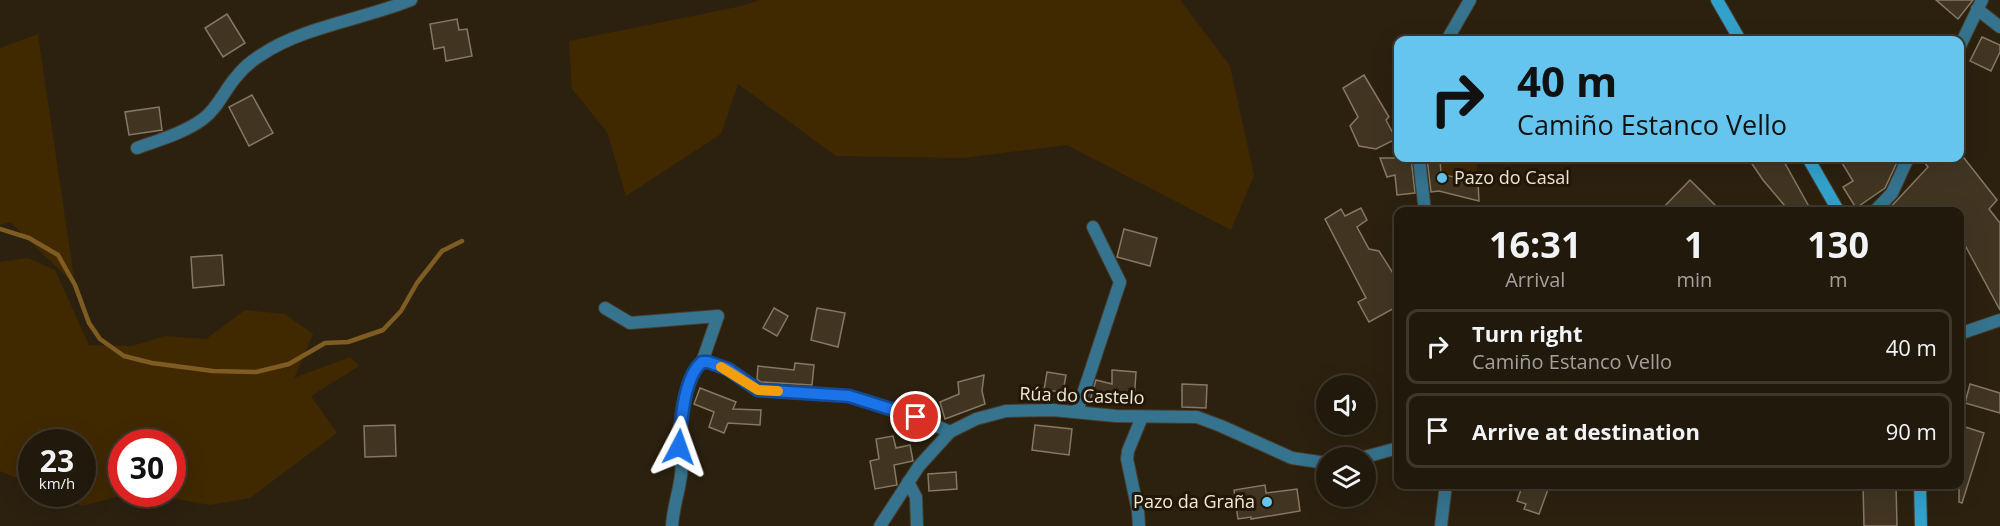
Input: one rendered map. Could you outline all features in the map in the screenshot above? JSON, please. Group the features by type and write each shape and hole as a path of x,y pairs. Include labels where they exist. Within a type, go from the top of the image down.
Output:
{"main road":[{"path":"1717,0 1738,36"},
{"path":"1810,162 1836,207"},
{"path":"1920,489 1921,526"}],"street":[{"path":"137,148 181,131 205,118 237,76 260,55 281,43 411,0"},
{"path":"1449,36 1470,0"},
{"path":"1964,38 1980,5 2000,27"},
{"path":"1419,162 1424,207"},
{"path":"1879,207 1892,193 1906,162"},
{"path":"1077,412 1120,282 1093,227"},
{"path":"605,308 630,323 718,316 702,362"},
{"path":"1964,332 2000,320"},
{"path":"672,526 674,505 682,473 679,447 684,399 696,366 702,362 728,369 758,390 849,396 916,417 950,432"},
{"name":"Rúa do Castelo","path":"880,526 919,466 950,432 976,419 1006,411 1053,410 1142,417 1197,417 1292,458 1316,462"},
{"path":"1139,526 1127,459 1142,417"},
{"path":"1376,454 1394,449"},
{"path":"908,482 916,497 917,526"},
{"path":"1441,526 1445,489"}],"shaded area":[{"path":"759,0 1180,0 1230,66 1254,175 1231,230 1067,145 962,158 836,156 738,84 721,134 626,196 607,132 572,89 569,41 742,6"},
{"path":"38,34 75,285 10,222 0,225 0,48"},
{"path":"1440,162 1476,162 1478,183 1441,174"},
{"path":"28,258 55,270 89,345 132,346 166,336 206,339 245,310 285,314 313,334 294,378 350,357 359,366 311,396 337,433 250,498 210,505 186,501 186,429 108,429 108,499 96,502 96,429 18,429 18,479 0,471 0,262"}],"building":[{"path":"1936,0 1973,0 1958,19"},
{"path":"227,14 245,43 223,57 205,28"},
{"path":"457,19 459,30 467,29 472,56 446,61 444,47 434,49 430,24"},
{"path":"1982,37 2000,45 2000,52 1991,71 1970,61"},
{"path":"1364,75 1389,117 1386,120 1394,140 1376,149 1359,146 1350,126 1358,117 1343,88"},
{"path":"252,95 273,133 249,146 229,107"},
{"path":"159,107 162,130 129,135 125,112"},
{"path":"1380,158 1394,158 1394,162 1411,162 1415,193 1397,195 1395,175 1387,177"},
{"path":"1964,158 1997,200 1989,209 2000,223 2000,310 1966,247 1964,248 1964,207 1891,207 1928,167 1924,162 1964,162"},
{"name":"Pazo do Casal","path":"1427,162 1440,162 1441,174 1478,183 1479,201 1439,191 1431,192"},
{"path":"1751,162 1784,162 1809,207 1786,207"},
{"path":"1841,162 1897,162 1885,188 1857,207 1843,187 1853,181"},
{"path":"1690,180 1717,207 1664,207"},
{"path":"1361,208 1367,220 1357,227 1369,249 1379,251 1394,275 1394,308 1369,322 1358,302 1366,298 1325,219 1341,209 1345,216"},
{"path":"1124,229 1157,238 1150,266 1117,257"},
{"path":"222,255 224,285 193,288 191,257"},
{"path":"774,308 788,316 777,336 763,328"},
{"path":"817,308 845,313 838,347 811,340"},
{"path":"795,363 814,365 812,385 761,382 757,379 758,366 794,370"},
{"path":"1112,370 1136,372 1134,403 1101,401 1101,403 1090,400 1096,380 1112,384"},
{"path":"1047,372 1066,375 1063,392 1044,390"},
{"path":"984,375 982,391 985,404 945,419 940,402 959,394 958,382"},
{"path":"1182,384 1207,385 1206,408 1182,407"},
{"path":"1970,384 2000,393 2000,413 1965,403"},
{"path":"700,388 736,402 733,409 761,410 760,425 728,423 724,433 709,427 714,412 694,404"},
{"path":"395,425 396,456 365,457 364,426"},
{"path":"1035,425 1072,429 1069,455 1032,450"},
{"path":"1964,427 1984,433 1962,503 1959,502 1959,489 1964,489"},
{"path":"893,436 896,448 910,445 913,461 894,465 897,485 875,489 870,461 879,459 876,439"},
{"path":"956,472 957,489 929,491 928,474"},
{"name":"Pazo da Graña","path":"1265,485 1266,493 1297,489 1300,511 1238,519 1234,490"},
{"path":"1521,489 1548,489 1539,514 1524,509 1526,504 1517,501"},
{"path":"1863,489 1896,489 1897,526 1864,526"}],"waterway":[{"path":"0,229 29,238 58,255 75,285 89,323 100,339 124,356 152,363 213,371 256,372 289,364 325,343 348,342 383,330 401,311 417,283 442,251 462,241"}],"slow traffic":[{"path":"721,367 728,369 758,390 778,391"}],"place":[{"name":"Pazo do Casal","path":"1442,178"},
{"name":"Pazo da Graña","path":"1267,502"}],"route":[{"path":"679,447 684,399 696,366 702,362 728,369 758,390 849,396 916,417"}]}
